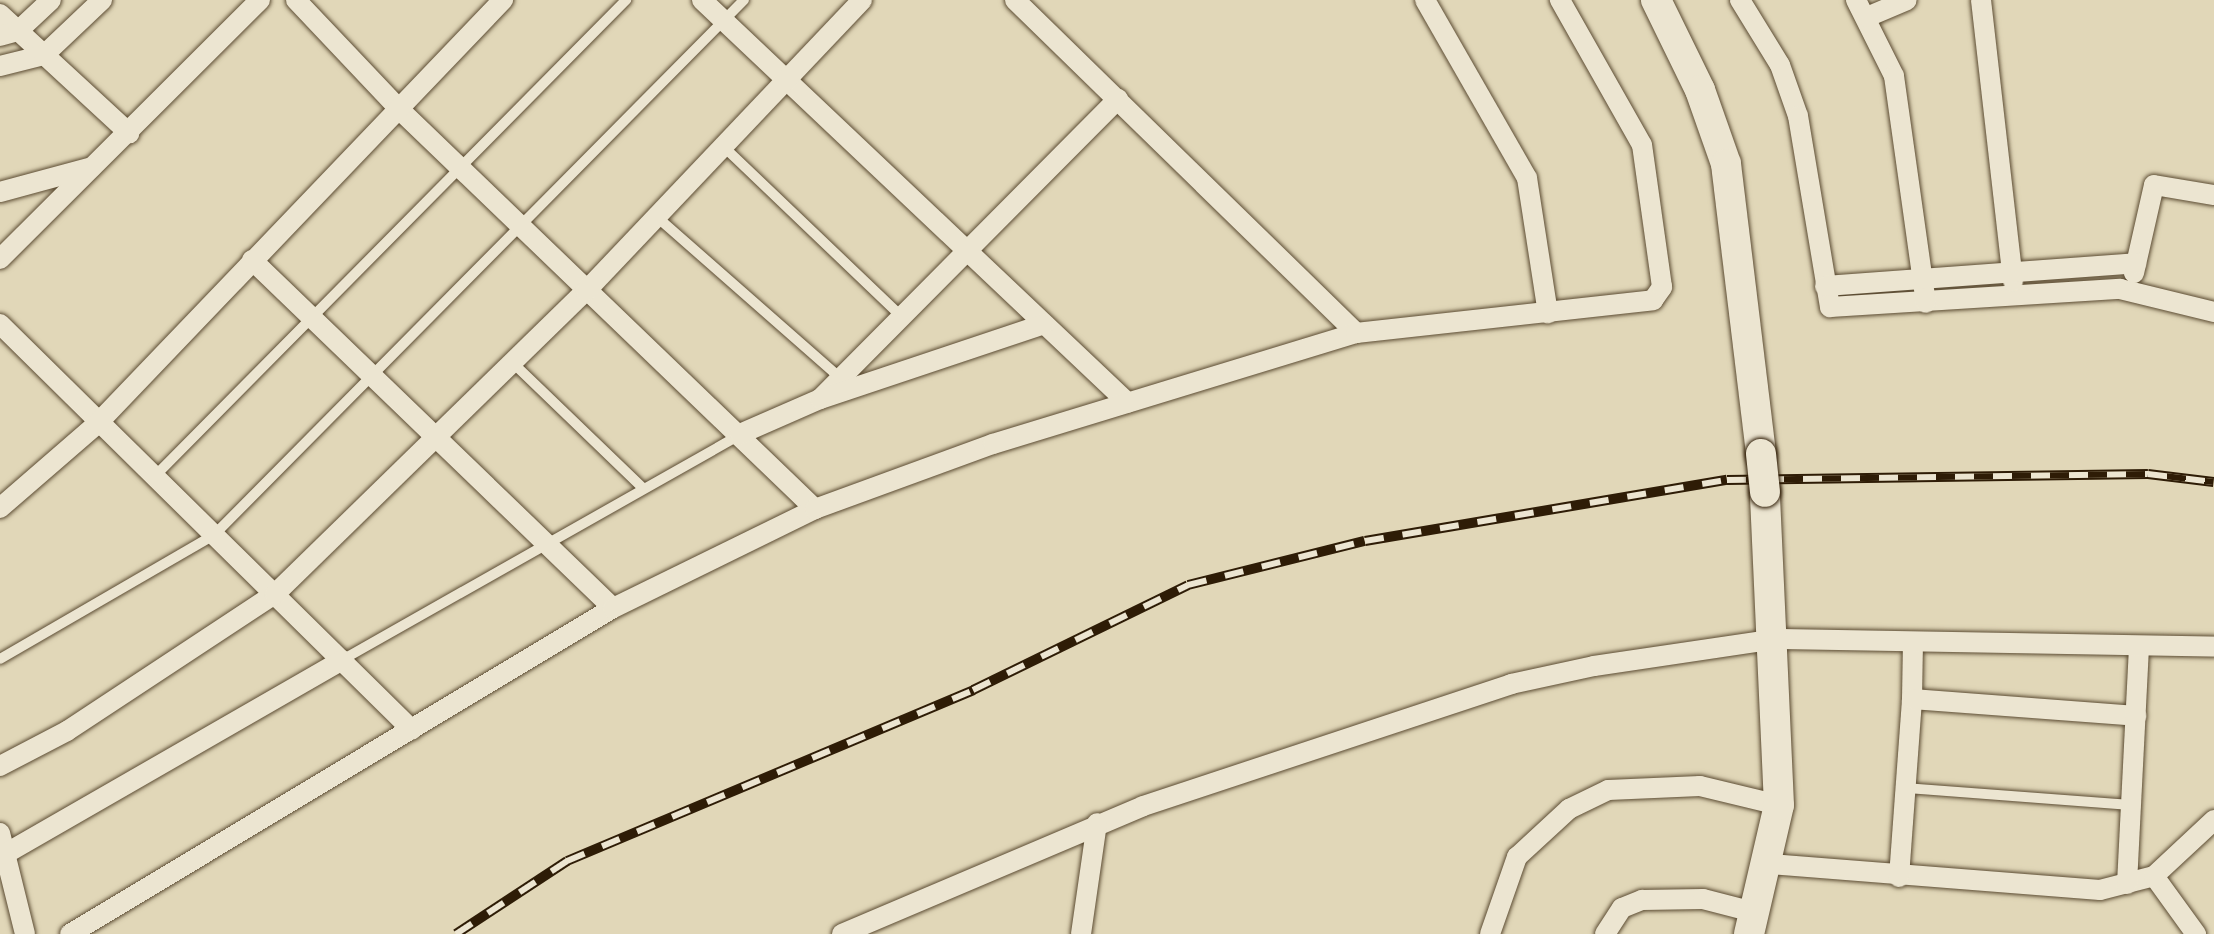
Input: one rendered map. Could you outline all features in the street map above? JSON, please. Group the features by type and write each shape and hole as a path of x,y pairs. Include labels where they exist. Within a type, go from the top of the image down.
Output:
{"main road":[{"path":"1656,0 1700,90 1726,164 1766,492 1776,639 1779,805 1770,864 1753,923"}],"street":[{"path":"9,33 51,0"},
{"path":"0,66 44,55 102,0"},
{"path":"0,259 260,0"},
{"path":"296,0 400,110 815,510"},
{"path":"0,508 98,423 504,0"},
{"path":"702,0 789,79 965,253 1128,403"},
{"path":"0,766 67,731 275,594 586,291 862,0"},
{"path":"1014,0 1356,333"},
{"path":"1425,0 1526,178 1548,313"},
{"path":"70,934 613,608 815,510 1128,403 1356,333 1653,300 1662,287 1642,145 1560,0"},
{"path":"1740,0 1780,65 1798,116 1825,286 1836,309 2132,290 2214,312"},
{"path":"1907,0 1861,9 1894,76 1926,302"},
{"path":"1981,0 2016,296"},
{"path":"0,14 9,33 44,55 129,133"},
{"path":"820,399 1118,100"},
{"path":"0,192 94,167"},
{"path":"2132,290 2154,185 2214,196"},
{"path":"252,260 613,608"},
{"path":"1825,286 2136,262"},
{"path":"0,324 412,730"},
{"path":"740,434 820,399 1044,324"},
{"path":"842,934 1097,824 1511,684 1776,639 2140,648 2214,646"},
{"path":"1899,877 1914,643"},
{"path":"2127,884 2140,648"},
{"path":"5,854 342,660"},
{"path":"1912,698 2136,716"},
{"path":"1490,934 1517,857 1568,809 1608,790 1700,786 1779,805"},
{"path":"1770,864 2100,890 2154,876 2214,820"},
{"path":"1081,934 1097,824"},
{"path":"0,832 24,934"},
{"path":"2154,876 2196,934"},
{"path":"1605,934 1622,908 1642,900 1703,899 1753,923"}],"lane":[{"path":"154,477 626,0"},
{"path":"0,659 214,535 744,0"},
{"path":"724,147 902,317"},
{"path":"657,217 841,378"},
{"path":"513,363 643,488"},
{"path":"342,660 740,434"},
{"path":"1905,788 2132,804"}],"railway":[{"path":"456,934 567,861 973,690 1188,585 1365,541 1727,480 2148,474 2214,482"}]}
